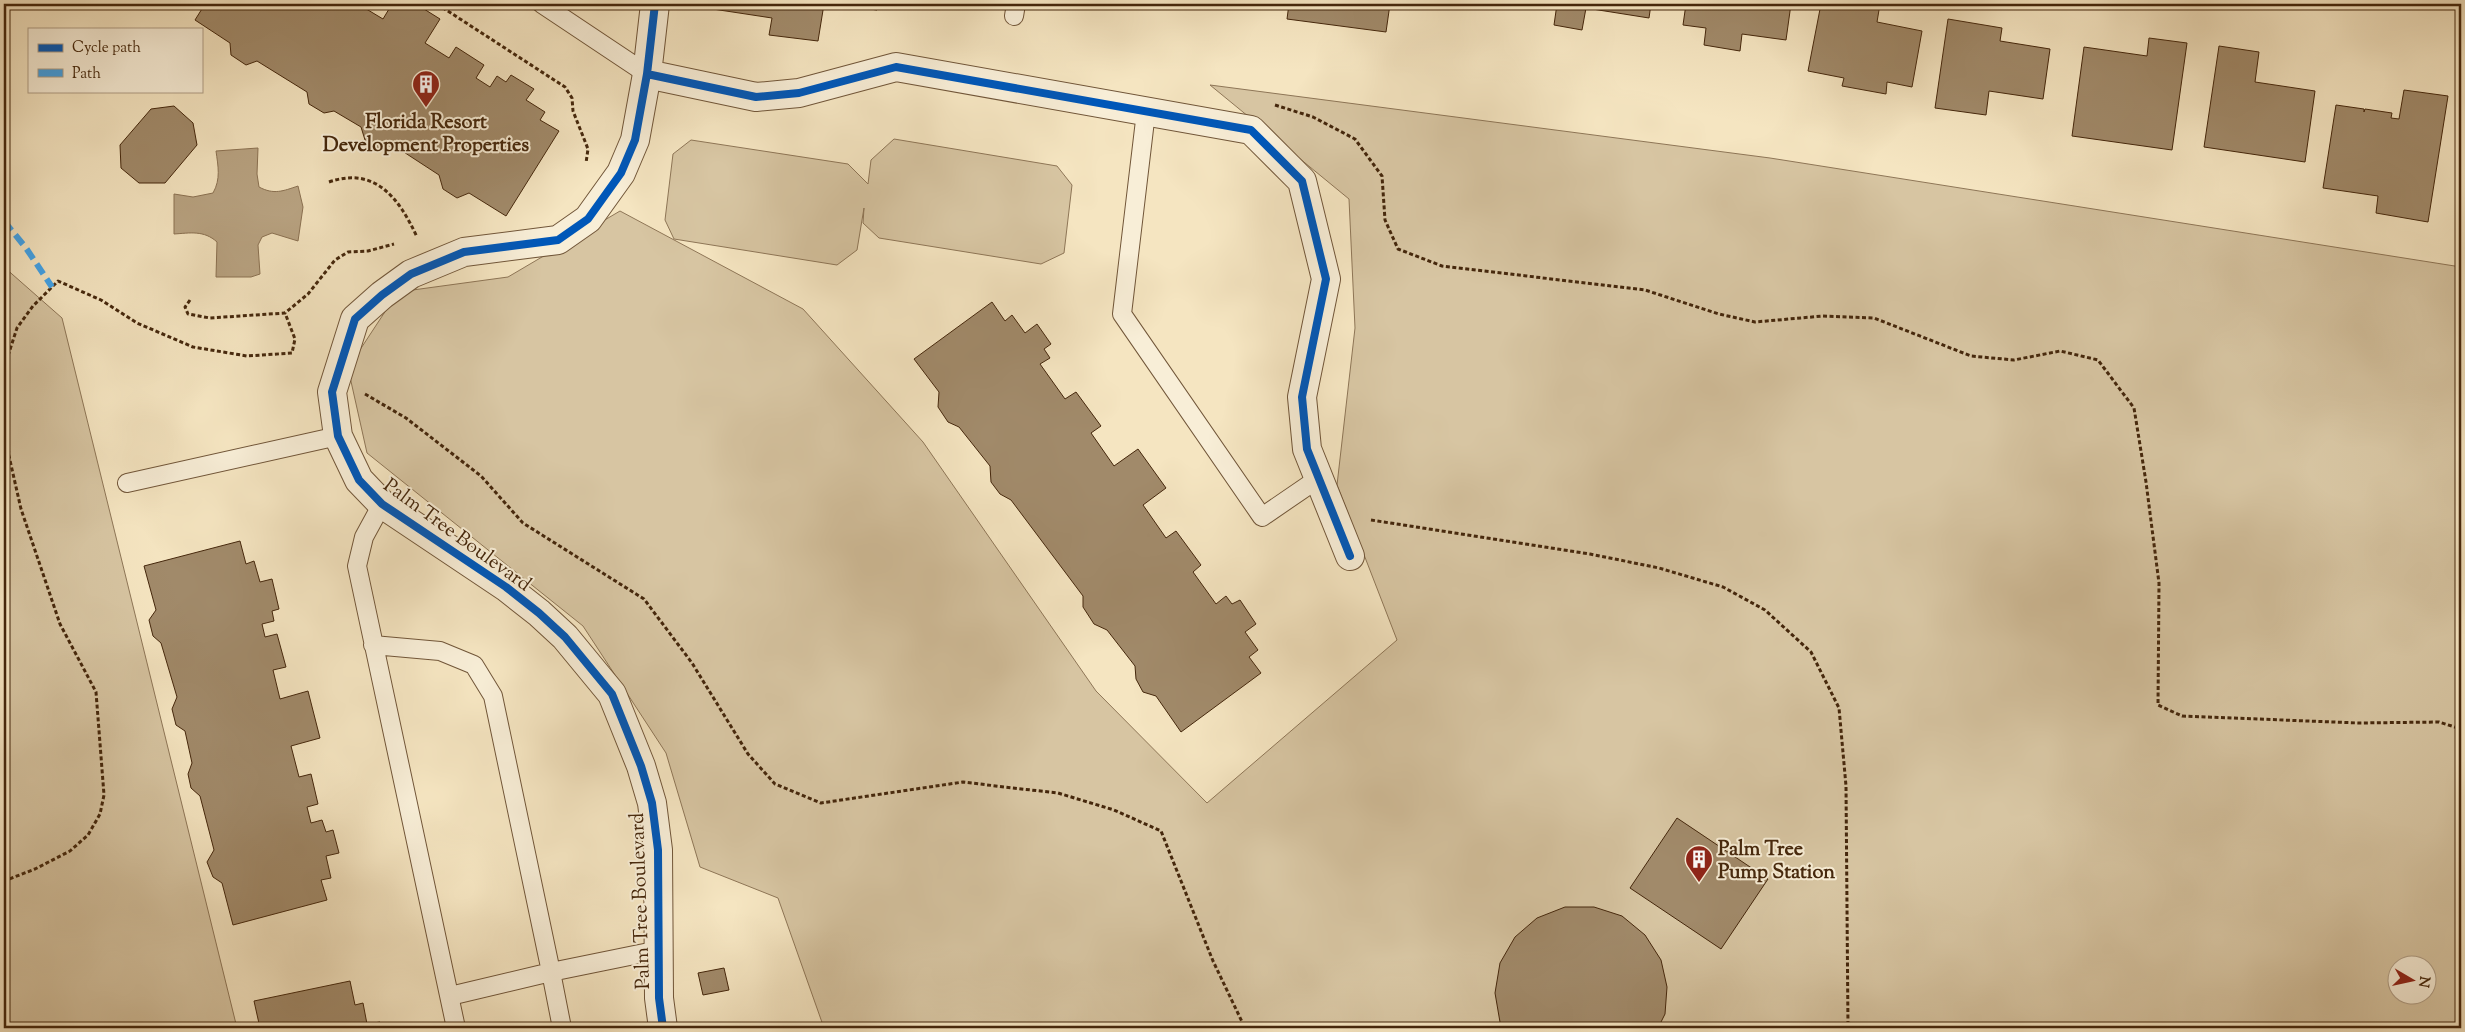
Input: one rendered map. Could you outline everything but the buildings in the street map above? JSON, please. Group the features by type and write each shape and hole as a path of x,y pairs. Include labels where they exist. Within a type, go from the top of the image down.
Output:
{"street":[{"name":"Palm Tree Boulevard","path":"655,4 647,74 634,140 621,173 588,219 558,240 464,252 411,274 382,295 355,319 332,392 338,436 359,480 382,504 506,587 539,613 565,637 612,694 641,766 652,803 658,850 659,998 663,1028"},
{"path":"647,74 756,97 799,92 896,67 1251,130 1302,181 1326,279 1302,397 1307,449 1350,556"}],"lane":[{"path":"542,4 647,74"},
{"path":"1146,112 1122,314 1262,517 1319,478"},
{"path":"127,483 338,436"},
{"path":"382,504 364,537 357,566 456,1028"},
{"path":"373,646 440,651 474,665 493,696 562,1028"},
{"path":"450,996 551,972 659,950"}],"path":[{"path":"437,4 565,87 572,98 573,111 588,149 585,166"},
{"path":"1269,103 1313,117 1355,139 1382,176 1385,220 1398,249 1442,266 1645,290 1718,314 1755,322 1823,316 1874,318 1971,356 2014,360 2060,351 2098,360 2134,408 2146,482 2158,583 2158,705 2182,716 2358,723 2439,722 2461,730"},
{"path":"329,182 345,177 375,182 394,198 417,237"},
{"path":"409,240 422,236"},
{"path":"190,300 185,307 188,314 210,318 285,313 308,294 335,260 348,252 368,251 401,242"},
{"path":"4,368 17,328 33,306 58,281 101,300 137,323 193,348 247,356 292,353 295,339 285,313"},
{"path":"336,377 406,418 481,476 523,523 644,599 692,663 748,754 775,784 821,803 963,782 1058,793 1114,810 1161,831 1213,961 1245,1028"},
{"path":"4,403 9,456 21,509 60,624 96,692 104,796 100,814 88,835 70,851 35,869 4,881"},
{"path":"1333,515 1499,539 1659,568 1723,587 1765,610 1811,652 1839,708 1846,786 1848,1028"},
{"path":"691,1028 730,1026 732,1028"}],"shaded area":[{"path":"1210,85 1770,158 2461,267 2461,1028 824,1028 778,898 700,867 666,753 583,626 367,453 348,368 398,292 508,277 620,211 803,309 923,442 1096,691 1207,803 1397,640 1337,485 1355,328 1349,199"},
{"path":"894,139 1057,166 1072,185 1064,253 1041,264 879,238 863,223 864,208 857,250 837,265 674,239 665,220 673,154 691,140 848,164 868,184 871,160"},
{"path":"258,148 257,174 259,187 274,192 298,186 303,207 298,241 272,233 262,237 258,245 260,274 251,277 216,277 217,242 202,234 174,234 174,194 193,197 213,193 218,178 216,151"},
{"path":"4,267 62,318 237,1028 4,1028"}],"marked path":[{"path":"4,221 26,248 52,287"}],"cycle path":[{"path":"655,4 647,74 635,140 621,173 588,219 558,240 464,252 411,274 382,295 355,319 332,392 338,436 359,480 382,504 506,587 539,613 565,637 612,694 641,766 652,803 658,850 659,998 663,1028"},
{"path":"647,74 756,97 799,93 896,67 1251,130 1302,181 1326,279 1302,397 1307,449 1350,556"}],"place":[{"name":"Florida Resort Development Properties","path":"426,108"},
{"name":"Palm Tree Pump Station","path":"1699,883"}]}
